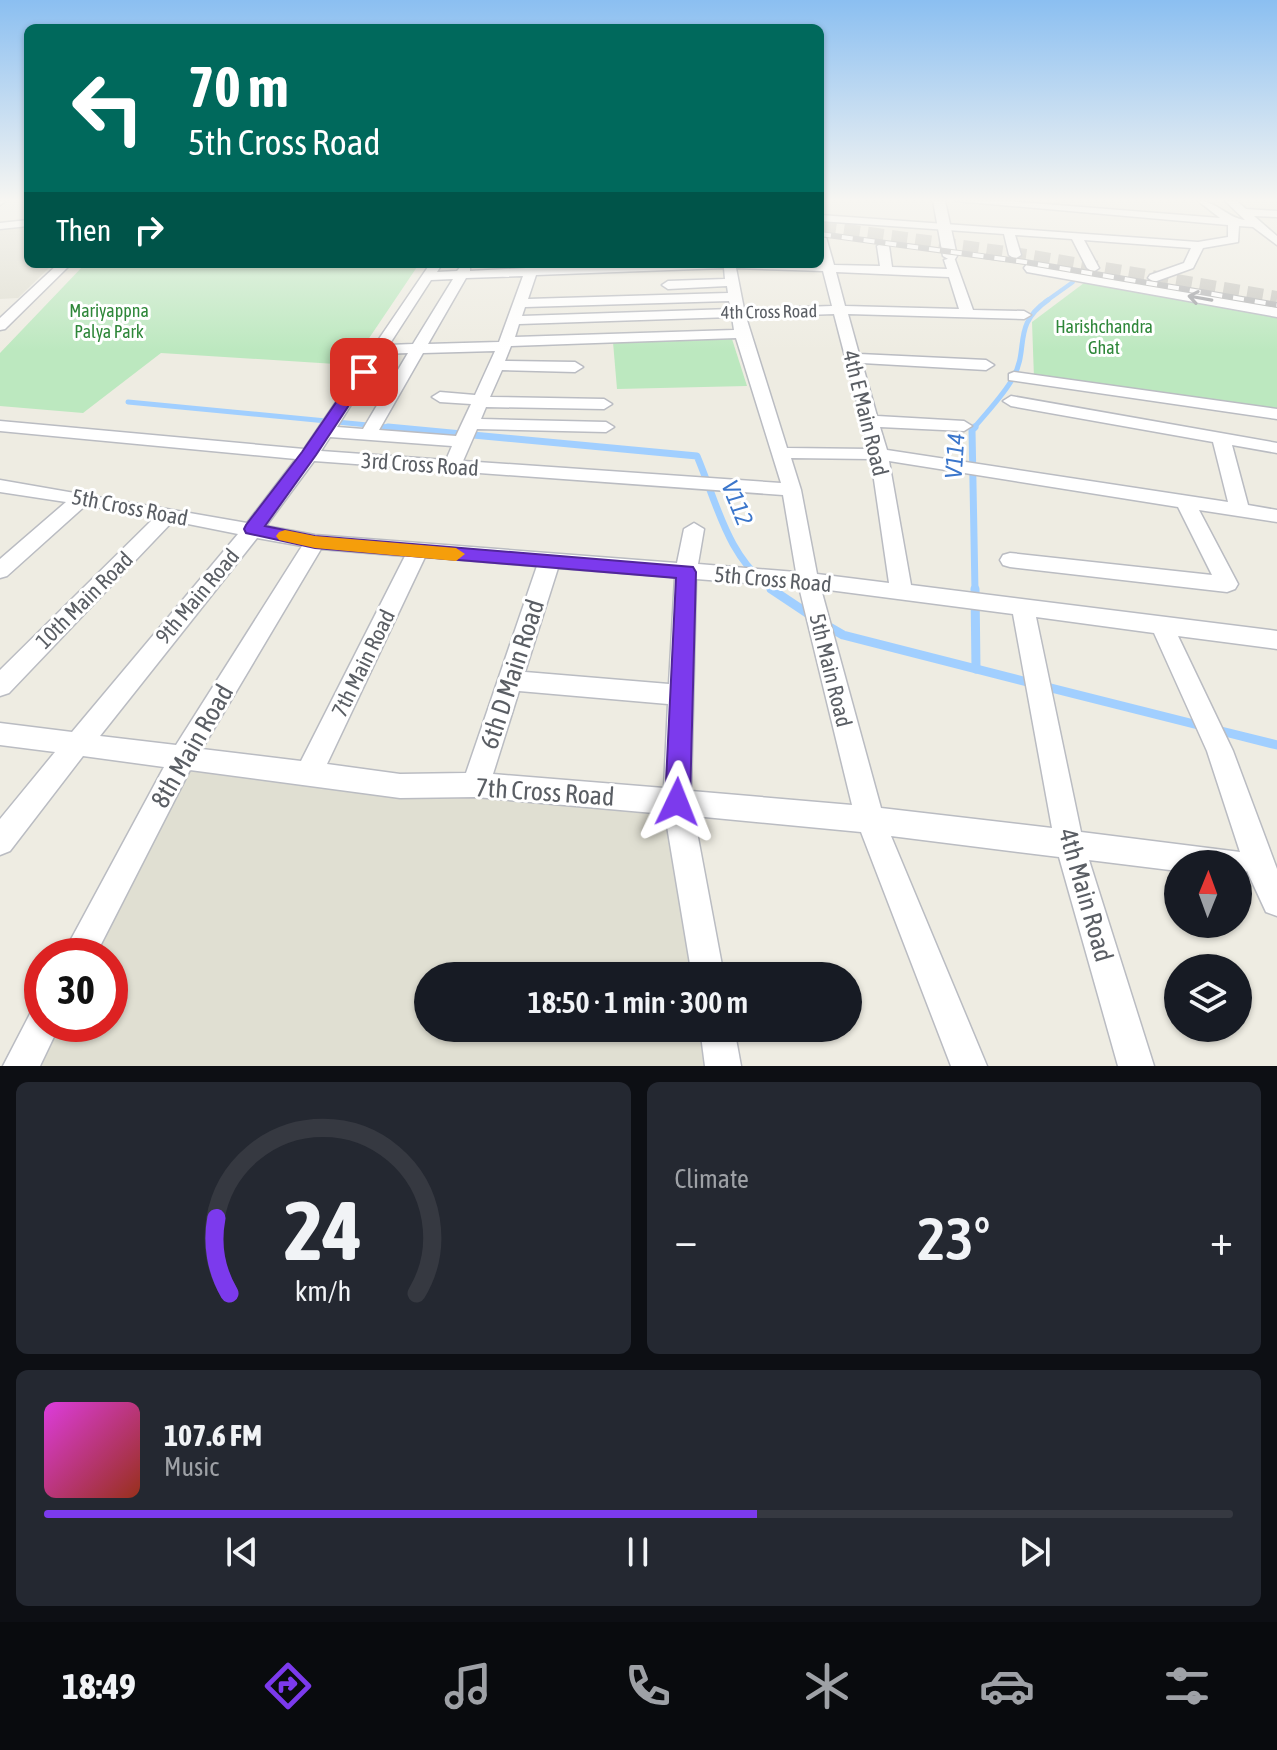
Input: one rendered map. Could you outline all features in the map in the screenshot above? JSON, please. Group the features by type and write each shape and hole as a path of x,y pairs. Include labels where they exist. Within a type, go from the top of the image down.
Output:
{"main road":[{"path":"1033,268 1145,280 1277,311"}],"street":[{"path":"884,251 886,269"},
{"path":"949,251 967,313"},
{"path":"1014,251 1015,255"},
{"path":"1084,251 1093,268"},
{"path":"1145,280 1189,265 1195,251"},
{"name":"4th E Main Road","path":"824,252 879,454 901,592"},
{"path":"824,266 953,273"},
{"path":"0,326 61,268"},
{"path":"431,270 533,268 732,284"},
{"path":"452,466 505,344 533,268"},
{"path":"522,297 732,284 758,268"},
{"path":"372,428 465,269"},
{"name":"9th Main Road","path":"0,841 76,742 253,529 329,425 431,270"},
{"name":"4th Cross Road","path":"513,320 732,284 838,310 1024,315"},
{"name":"5th Main Road","path":"732,284 742,334 792,490 808,580 870,820 969,1066"},
{"path":"0,303 25,301"},
{"path":"378,350 742,334"},
{"path":"852,358 986,365"},
{"path":"496,365 575,367"},
{"path":"1014,377 1277,414"},
{"path":"440,397 480,402 604,404"},
{"path":"1011,401 1277,448"},
{"path":"871,421 964,426"},
{"path":"329,425 466,434 606,427"},
{"name":"3rd Cross Road","path":"0,426 308,455 792,490"},
{"path":"1221,438 1240,510"},
{"path":"781,453 879,454 1277,516"},
{"path":"0,501 9,487"},
{"name":"5th Cross Road","path":"9,487 315,542 808,580 1023,610 1277,640"},
{"path":"0,571 82,498"},
{"path":"1010,560 1227,584 1185,502"},
{"name":"10th Main Road","path":"0,686 168,515"},
{"path":"694,529 686,572 677,802 706,962"},
{"name":"8th Main Road","path":"87,938 183,757 315,542"},
{"name":"7th Main Road","path":"308,775 418,551"},
{"name":"6th D Main Road","path":"476,785 549,562"},
{"name":"4th Main Road","path":"1023,610 1069,842 1136,1066"},
{"path":"1162,626 1209,728 1247,850"},
{"path":"510,680 681,695"},
{"name":"7th Cross Road","path":"0,734 400,786 476,785 677,802 870,820 1164,854"},
{"path":"1252,866 1277,901"},
{"path":"21,1066 34,1042"},
{"path":"719,1042 723,1066"}],"shaded area":[{"path":"0,251 24,251 24,268 49,268 18,298 0,299"},
{"path":"191,765 391,793 670,807 698,962 414,962 414,1042 712,1042 716,1066 35,1066 48,1042 128,1042 128,938 101,938"}],"green space":[{"name":"Mariyappna Palya Park","path":"81,268 416,268 351,365 161,353 83,413 0,406 0,353"},
{"name":"Harishchandra Ghat","path":"1084,283 1277,315 1277,418 1034,378 1032,322"},
{"path":"732,339 747,386 617,389 613,342"}],"waterway":[{"name":"V114","path":"1045,302 1073,282"},
{"name":"V114","path":"973,429 1013,378 1029,319 1048,300"},
{"name":"V112","path":"128,402 396,428"},
{"name":"V112","path":"388,427 396,428"},
{"name":"V112","path":"396,428 697,456 735,547 745,563 774,591"},
{"name":"V112","path":"396,428 409,429"},
{"name":"V114","path":"973,429 975,591"},
{"name":"V114","path":"975,589 976,669"},
{"name":"V112","path":"774,591 810,615"},
{"name":"V112","path":"824,624 843,635 976,669"},
{"name":"V112","path":"976,669 1031,683"},
{"name":"V112","path":"1043,686 1202,726"},
{"name":"V112","path":"1217,730 1277,745"}],"tunnel":[{"path":"982,251 1277,299"}],"railway":[{"path":"943,251 1277,305"}],"slow traffic":[{"path":"285,536 315,542 456,554"}],"route":[{"path":"364,372 253,529 315,542 686,572 677,802"}]}
